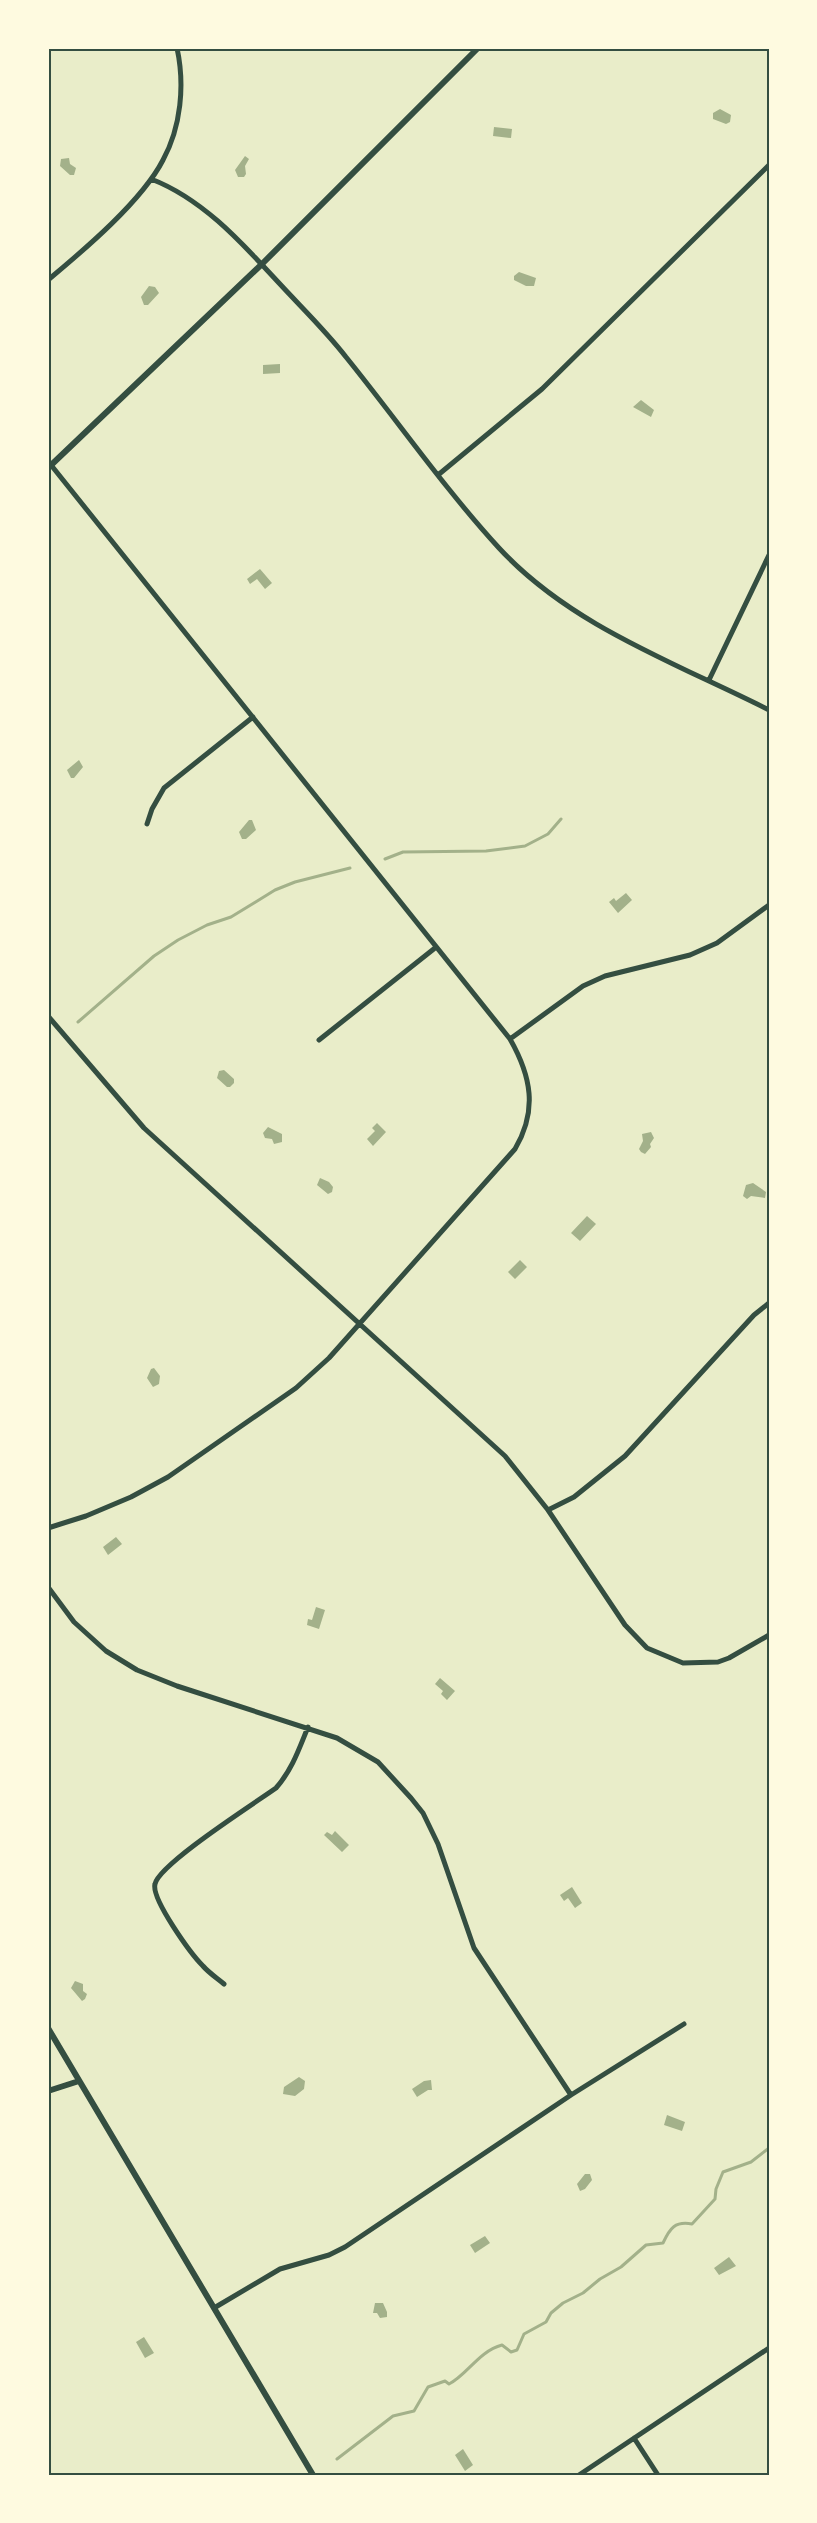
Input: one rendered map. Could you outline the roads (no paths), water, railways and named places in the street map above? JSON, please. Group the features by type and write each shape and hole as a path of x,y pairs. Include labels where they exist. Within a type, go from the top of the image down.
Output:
{"street":[{"path":"48,280 82,252 121,213 151,179 164,159 181,108 182,69 177,48"},
{"path":"48,1528 104,1509 168,1477 296,1388 329,1358 471,1200 521,1140 529,1112 530,1088 519,1055 510,1039 50,466 262,264 478,48"},
{"path":"438,475 542,389 769,165"},
{"path":"151,179 173,188 218,220 262,264 345,355 438,475 500,548 560,602 610,632 769,710"},
{"path":"709,680 769,555"},
{"path":"147,824 152,809 164,788 253,717"},
{"path":"510,1039 584,986 604,976 690,954 717,943 769,905"},
{"path":"319,1040 435,948"},
{"path":"48,1016 144,1128 505,1456 548,1510 625,1625 647,1648 683,1663 718,1662 769,1635"},
{"path":"548,1510 574,1497 625,1456 754,1315 769,1303"},
{"path":"48,1587 74,1622 106,1651 137,1670 177,1686 338,1738 378,1762 417,1806 438,1844 474,1948 571,2095"},
{"path":"224,1984 203,1967 188,1948 156,1895 155,1883 160,1874 179,1858 276,1788 286,1777 308,1727"},
{"path":"214,2308 280,2268 329,2255 345,2247 571,2095 684,2024"},
{"path":"48,2028 313,2475"},
{"path":"48,2091 79,2081"},
{"path":"579,2475 769,2348"},
{"path":"634,2438 658,2475"}],"waterway":[{"path":"385,859 403,852 486,851 525,846 548,834 561,819"},
{"path":"78,1022 154,956 178,940 207,925 231,917 275,890 295,882 350,868"},
{"path":"337,2459 393,2416 414,2411 428,2387 445,2381 449,2384 456,2380 494,2348 502,2345 511,2352 517,2350 524,2334 546,2322 551,2313 563,2303 583,2293 600,2279 621,2267 646,2245 663,2243 668,2233 677,2225 692,2224 715,2199 716,2189 723,2172 751,2162 769,2148"}]}
